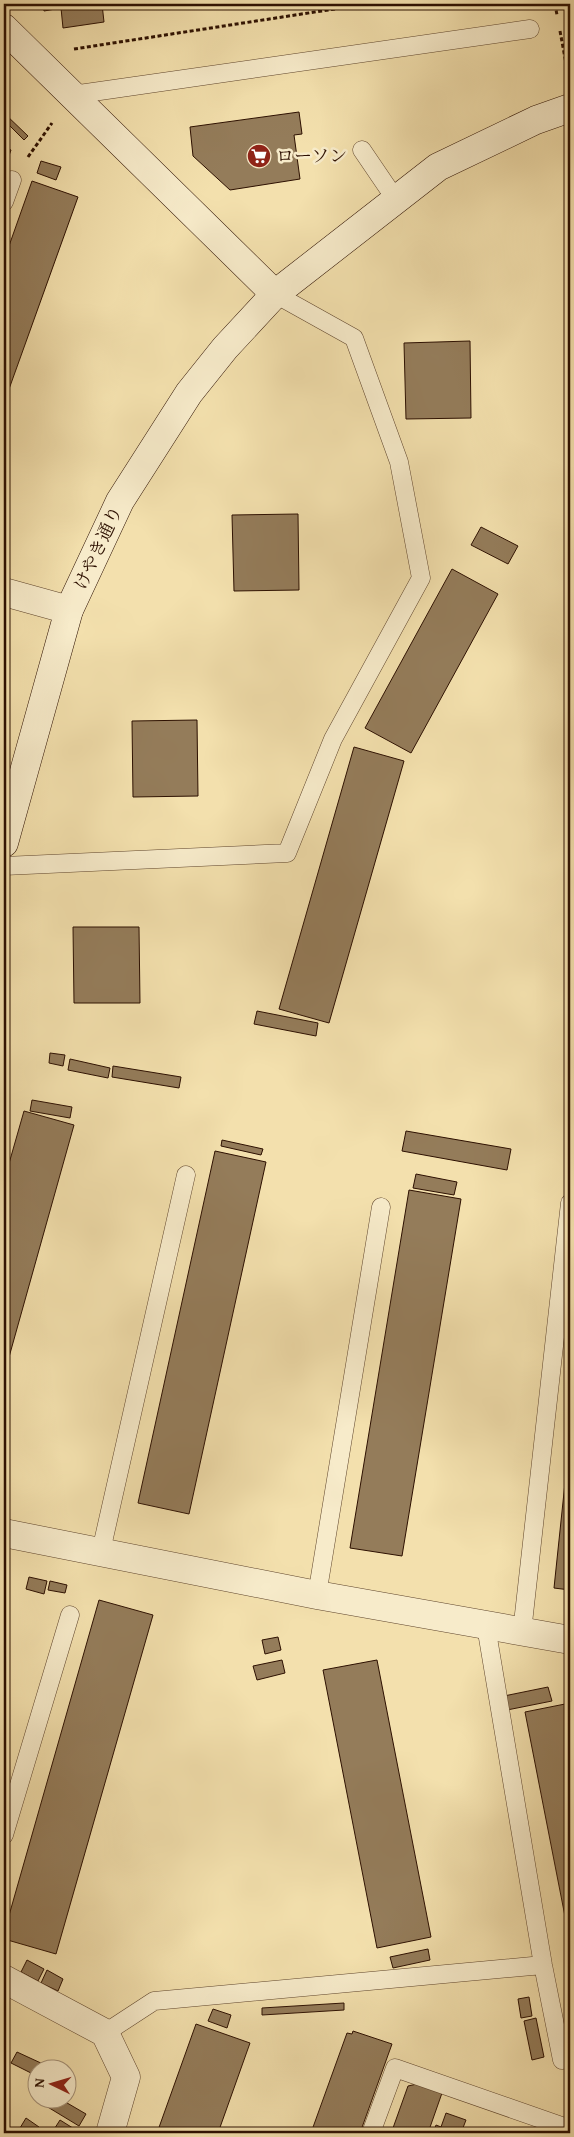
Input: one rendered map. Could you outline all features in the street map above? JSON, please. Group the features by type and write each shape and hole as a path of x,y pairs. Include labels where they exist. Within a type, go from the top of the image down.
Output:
{"street":[{"path":"4,28 275,294"},
{"name":"けやき通り","path":"4,844 69,610 120,501 189,393 226,348 275,294 438,167 536,120 570,108"},
{"path":"4,592 69,610"},
{"path":"4,1533 317,1595 570,1640"},
{"path":"4,1979 105,2033 126,2077 110,2133"}],"lane":[{"path":"72,95 530,29"},
{"path":"362,150 396,200"},
{"path":"4,202 12,180"},
{"path":"4,866 286,853 333,739 421,578 399,462 354,338 275,294"},
{"path":"101,1551 186,1175"},
{"path":"522,1632 570,1203"},
{"path":"317,1595 381,1207"},
{"path":"4,1835 70,1615"},
{"path":"486,1626 543,1965 562,2060"},
{"path":"105,2033 154,2001 543,1965"},
{"path":"371,2133 395,2068 570,2129"}],"path":[{"path":"32,56 367,4"},
{"path":"555,4 568,76"},
{"path":"12,180 72,95"}],"building":[{"path":"43,4 102,4 104,22 63,28 61,8 44,11"},
{"path":"299,112 302,134 294,135 300,179 230,190 193,156 190,127"},
{"path":"4,113 28,136 24,140 4,120"},
{"path":"4,147 11,150 6,164 4,164"},
{"path":"41,161 61,167 56,180 37,173"},
{"path":"32,181 78,197 4,403 4,260"},
{"path":"470,341 471,418 406,419 404,343"},
{"path":"298,514 299,590 234,591 232,515"},
{"path":"481,527 518,546 508,564 471,545"},
{"path":"452,569 498,594 411,753 365,728"},
{"path":"197,720 198,796 133,797 132,721"},
{"path":"354,747 404,761 329,1023 279,1009"},
{"path":"73,927 139,927 140,1003 74,1003"},
{"path":"257,1011 318,1023 316,1036 254,1024"},
{"path":"50,1053 65,1055 63,1066 49,1063"},
{"path":"70,1059 110,1068 108,1078 68,1070"},
{"path":"113,1066 181,1077 179,1088 112,1077"},
{"path":"32,1100 72,1107 70,1118 30,1111"},
{"path":"24,1111 74,1125 4,1375 4,1181"},
{"path":"406,1131 511,1149 507,1170 402,1151"},
{"path":"222,1140 263,1149 261,1155 221,1146"},
{"path":"215,1151 266,1162 189,1514 138,1503"},
{"path":"416,1174 457,1182 454,1195 413,1188"},
{"path":"409,1190 461,1199 402,1556 350,1548"},
{"path":"570,1435 570,1590 554,1588"},
{"path":"29,1577 47,1581 44,1594 26,1589"},
{"path":"50,1581 67,1585 65,1593 48,1590"},
{"path":"99,1600 153,1615 56,1954 4,1939 4,1933"},
{"path":"278,1637 281,1650 265,1654 262,1640"},
{"path":"282,1660 285,1673 257,1680 253,1666"},
{"path":"377,1660 431,1937 377,1948 323,1670"},
{"path":"548,1687 552,1701 507,1710 504,1696"},
{"path":"570,1703 570,1942 525,1712"},
{"path":"428,1949 430,1960 393,1968 390,1957"},
{"path":"27,1960 44,1969 38,1981 21,1972"},
{"path":"47,1970 63,1979 58,1991 41,1983"},
{"path":"529,1997 532,2016 521,2018 518,1999"},
{"path":"344,2003 344,2010 262,2015 262,2008"},
{"path":"213,2009 231,2015 227,2028 208,2021"},
{"path":"536,2018 544,2057 532,2060 524,2021"},
{"path":"196,2024 250,2043 218,2133 157,2133"},
{"path":"353,2031 392,2044 360,2133 322,2133 312,2130 347,2033 352,2034"},
{"path":"17,2052 34,2060 28,2060 28,2072 11,2063"},
{"path":"417,2084 442,2093 428,2133 407,2133 393,2128 408,2086"},
{"path":"78,2109 86,2114 79,2126 53,2110"},
{"path":"446,2113 466,2120 461,2133 433,2133 436,2125 441,2127"},
{"path":"26,2118 39,2127 36,2133 28,2133 20,2128"},
{"path":"60,2120 76,2130 74,2133 57,2133 53,2131"}],"place":[{"name":"ローソン","path":"259,156"}]}
